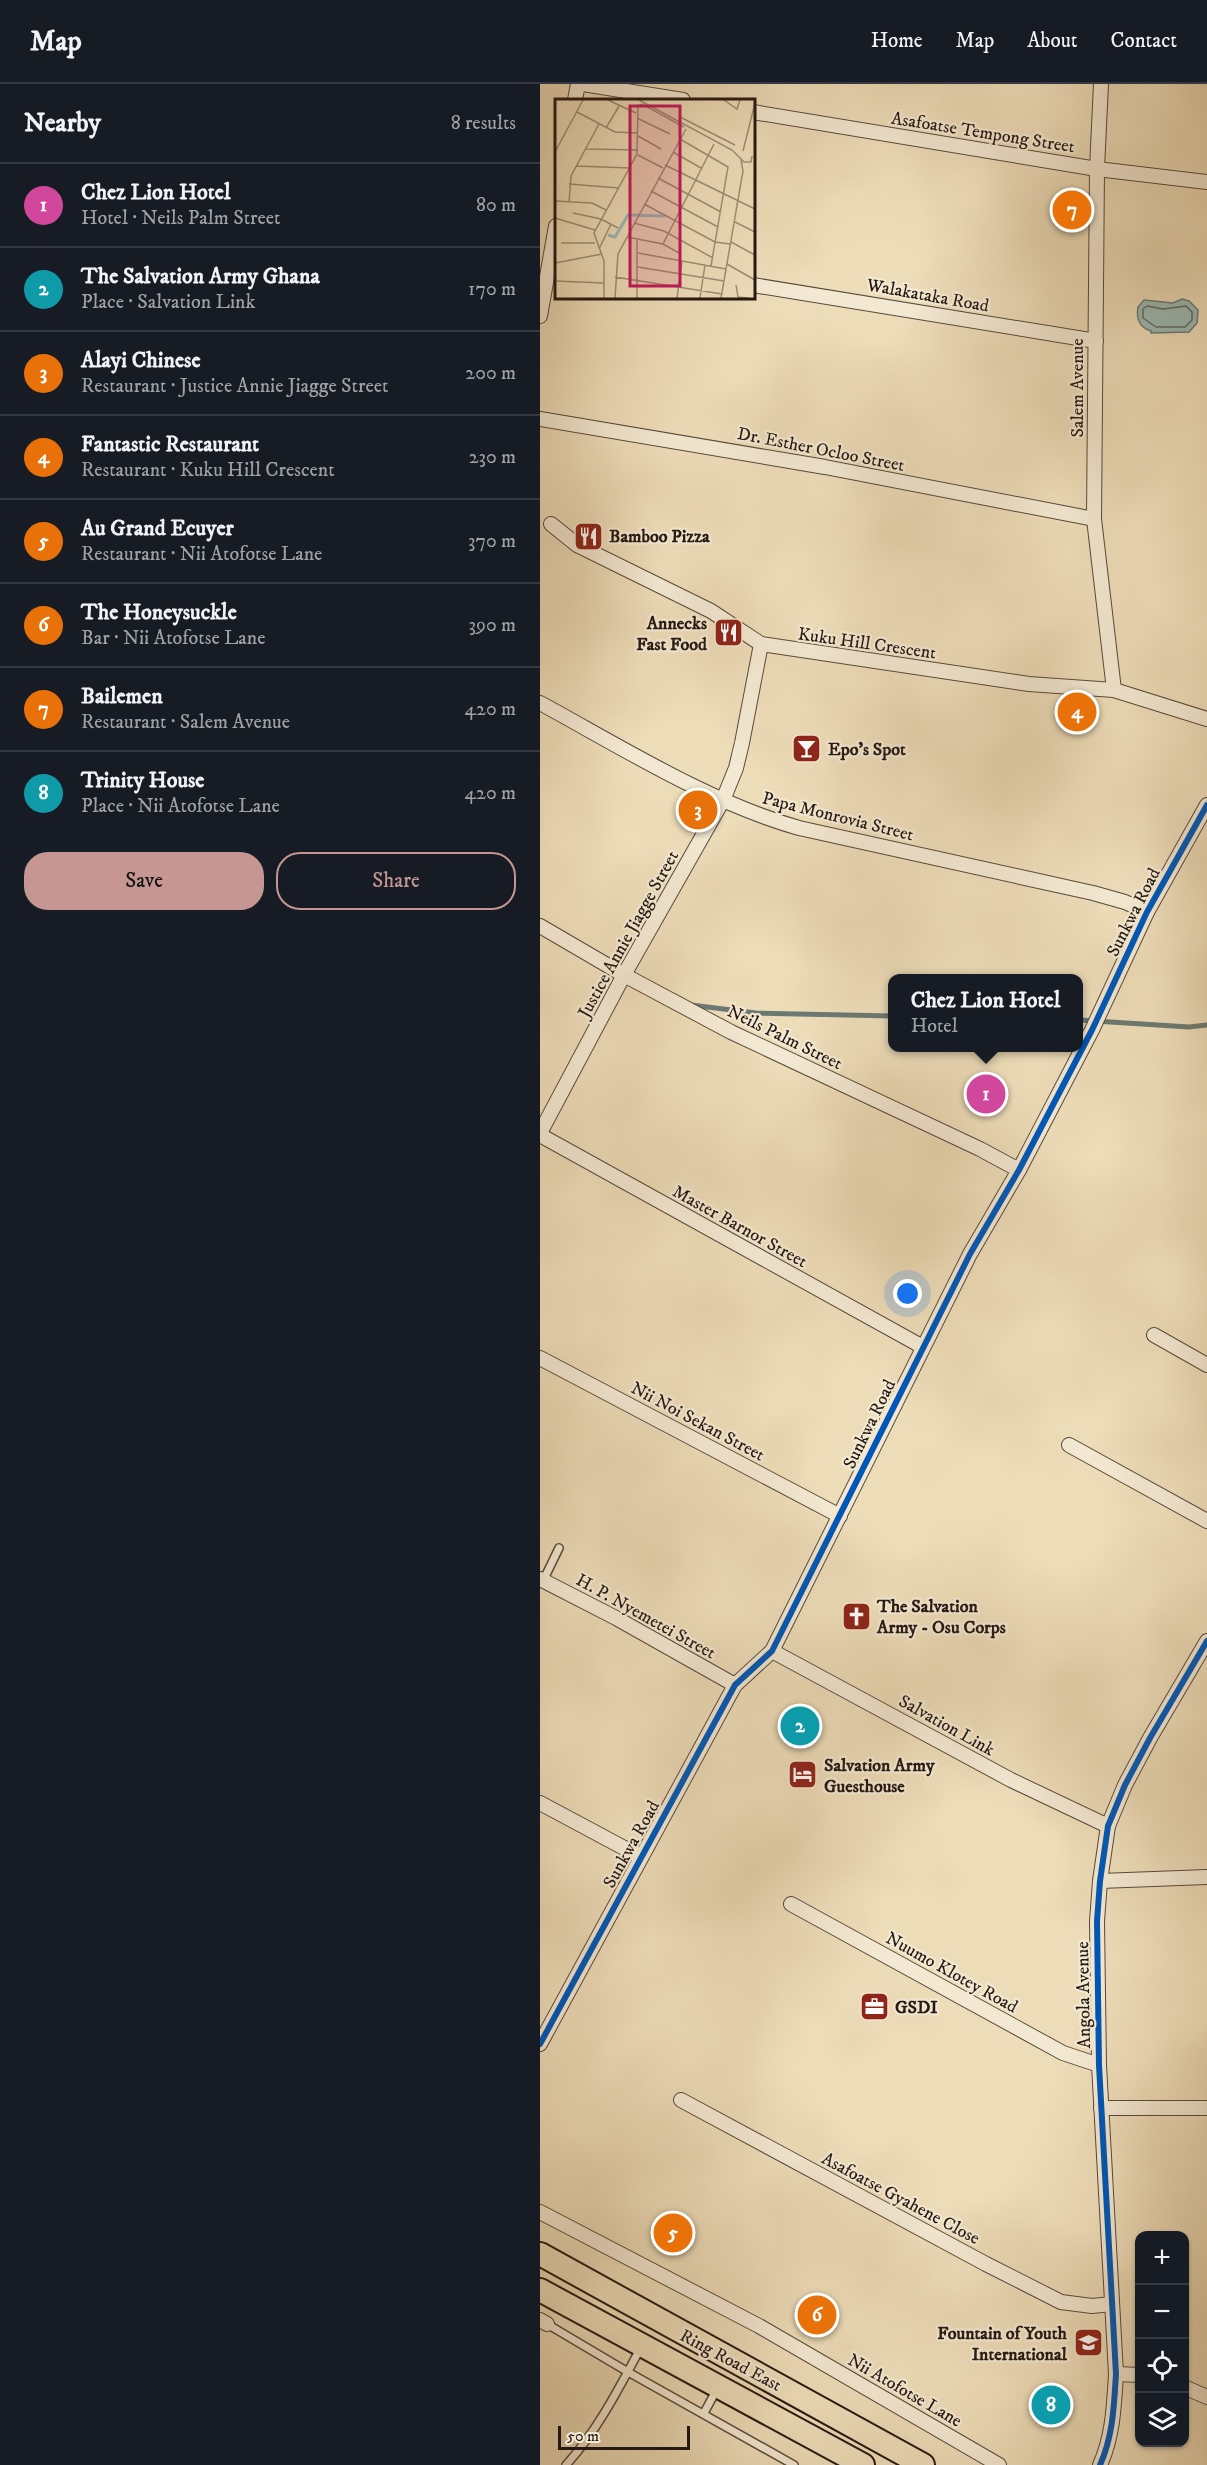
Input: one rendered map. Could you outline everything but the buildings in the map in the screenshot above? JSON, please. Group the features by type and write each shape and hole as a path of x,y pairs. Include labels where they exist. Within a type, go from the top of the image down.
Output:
{"main road":[{"name":"Ring Road East","path":"540,2254 923,2465"},
{"name":"Ring Road East","path":"540,2290 863,2465"},
{"path":"718,2388 735,2363"},
{"path":"771,2415 775,2402 787,2389"}],"street":[{"path":"575,99 578,84"},
{"path":"583,84 677,99"},
{"name":"Salem Avenue","path":"1101,84 1097,169 1094,519 1114,690"},
{"name":"Asafoatse Tempong Street","path":"754,112 1097,169 1207,182"},
{"path":"540,316 555,230"},
{"name":"Walakataka Road","path":"754,285 1096,341"},
{"name":"Dr. Esther Ocloo Street","path":"540,419 825,467 1094,519"},
{"name":"Kuku Hill Crescent","path":"551,524 577,545 711,611 761,645 1029,684 1114,690 1207,719"},
{"name":"Justice Annie Jiagge Street","path":"540,1134 625,974 723,800 736,768 761,645"},
{"name":"Papa Monrovia Street","path":"540,703 755,815 799,828 1093,893 1125,902 1147,912"},
{"name":"Sunkwa Road","path":"1083,1047 1147,912 1207,805"},
{"name":"Neils Palm Street","path":"540,926 731,1032 980,1149 1019,1170"},
{"name":"Sunkwa Road","path":"540,2044 544,2026 641,1857 735,1685 771,1651 970,1254 1019,1170 1081,1052"},
{"name":"Master Barnor Street","path":"540,1134 923,1347"},
{"path":"1154,1335 1207,1365"},
{"name":"Nii Noi Sekan Street","path":"540,1358 840,1516"},
{"path":"1069,1444 1207,1521"},
{"name":"H. P. Nyemetei Street","path":"541,1580 616,1618 735,1685"},
{"name":"Angola Avenue","path":"1116,2374 1099,2065 1097,1922 1100,1881 1108,1826 1150,1738 1207,1641"},
{"name":"Salvation Link","path":"771,1651 1011,1780 1108,1826"},
{"path":"540,1803 641,1857"},
{"path":"1100,1881 1207,1877"},
{"name":"Nuumo Klotey Road","path":"791,1904 1062,2053 1099,2065"},
{"name":"Asafoatse Gyahene Close","path":"681,2100 976,2259 1061,2302 1092,2307 1112,2304"},
{"path":"1101,2108 1207,2108"},
{"name":"Nii Atofotse Lane","path":"540,2212 759,2326 999,2465"},
{"path":"1101,2465 1113,2421 1116,2374 1135,2375"},
{"path":"1189,2389 1207,2397"}],"lane":[{"path":"541,1580 560,1548"},
{"path":"544,2322 794,2465"},
{"path":"566,2465 601,2419 642,2346"},
{"path":"704,2413 718,2388"}],"water":[{"path":"1182,299 1189,301 1198,310 1197,323 1189,332 1151,333 1139,322 1138,307 1144,300 1173,303"}],"waterway":[{"path":"691,1005 756,1013 888,1016"},
{"path":"1083,1020 1189,1027 1207,1025"}],"cycle path":[{"path":"1083,1047 1147,912 1207,805"},
{"path":"540,2044 735,1685 772,1651 970,1254 1019,1170 1081,1052"},
{"path":"1100,2465 1110,2432 1116,2374 1099,2065 1097,1921 1100,1881 1108,1826 1125,1785 1207,1641"}],"place":[{"name":"Bailemen","path":"1072,210"},
{"name":"Bamboo Pizza","path":"588,536"},
{"name":"Annecks Fast Food","path":"728,633"},
{"name":"Fantastic Restaurant","path":"1077,712"},
{"name":"Epo's Spot","path":"807,749"},
{"name":"Alayi Chinese","path":"698,810"},
{"name":"Chez Lion Hotel","path":"986,1094"},
{"name":"The Salvation Army - Osu Corps","path":"856,1616"},
{"name":"The Salvation Army Ghana","path":"800,1726"},
{"name":"Salvation Army Guesthouse","path":"803,1775"},
{"name":"GSDI","path":"874,2007"},
{"name":"Au Grand Ecuyer","path":"673,2233"},
{"name":"The Honeysuckle","path":"817,2315"},
{"name":"Fountain of Youth International","path":"1088,2343"},
{"name":"Trinity House","path":"1051,2405"}]}
